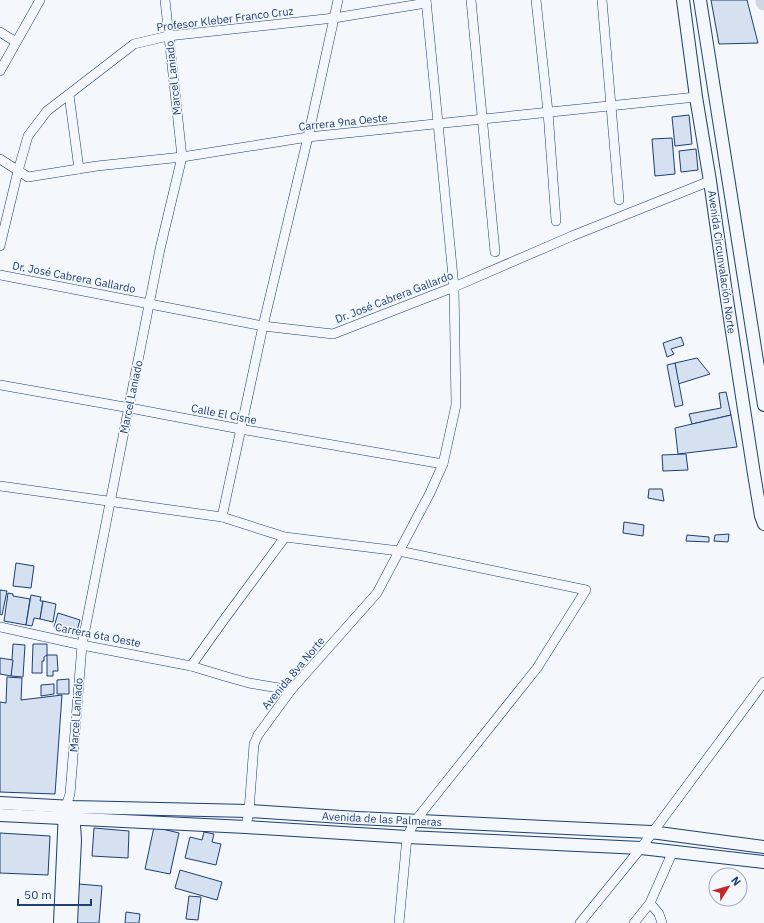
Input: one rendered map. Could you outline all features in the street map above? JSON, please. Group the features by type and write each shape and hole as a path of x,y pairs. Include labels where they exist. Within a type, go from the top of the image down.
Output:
{"main road":[{"name":"Avenida Circunvalación Norte","path":"683,0 696,97 754,474 761,516 764,524"},
{"name":"Avenida Circunvalación Norte","path":"700,0 764,405"},
{"path":"714,207 733,205"},
{"name":"Avenida de las Palmeras","path":"0,803 69,812 246,827 407,837 641,848 764,862"},
{"name":"Avenida de las Palmeras","path":"0,815 69,812 249,811 415,822 651,832 764,847"},
{"name":"Marcel Laniado","path":"60,923 69,812"},
{"name":"Marcel Laniado","path":"69,812 75,840 71,923"}],"street":[{"path":"0,71 40,0"},
{"name":"Marcel Laniado","path":"69,812 82,645 123,432 130,408 149,304 182,157 165,0"},
{"path":"222,517 263,326 308,137 338,0"},
{"path":"471,0 495,252"},
{"path":"536,0 548,112 556,221"},
{"path":"602,0 619,200"},
{"name":"Profesor Kleber Franco Cruz","path":"0,246 28,136 47,112 134,44 168,36 334,18 426,2"},
{"name":"Avenida 8va Norte","path":"246,827 249,811 254,744 258,735 291,690 377,593 430,493 443,464 456,405 454,288 426,2"},
{"path":"0,32 16,42"},
{"path":"69,95 79,169"},
{"name":"Carrera 9na Oeste","path":"0,158 28,177 79,169 182,157 308,137 696,97"},
{"name":"Dr. José Cabrera Gallardo","path":"0,275 263,326 333,334 454,288 572,236 710,181"},
{"name":"Calle El Cisne","path":"0,385 443,464"},
{"path":"0,486 222,517 285,537 399,551 586,590 537,668 415,822 407,837 399,923"},
{"path":"192,666 222,621 285,537"},
{"name":"Carrera 6ta Oeste","path":"0,627 82,645 192,666 249,683 291,690"},
{"path":"580,923 641,848 651,832 764,682"},
{"path":"634,923 650,902 673,851"},
{"path":"650,902 662,919 662,923"}],"building":[{"path":"711,0 747,0 758,43 719,44"},
{"path":"689,115 692,144 675,146 672,117"},
{"path":"672,138 675,174 655,176 652,139"},
{"path":"696,149 698,170 681,172 679,151"},
{"path":"681,337 684,345 671,349 674,354 667,357 663,343"},
{"path":"697,358 710,374 678,384 675,363"},
{"path":"675,363 683,405 675,407 667,365"},
{"path":"726,392 731,415 692,424 689,414 721,408 719,393"},
{"path":"731,415 737,447 678,454 675,428"},
{"path":"686,454 688,470 663,471 662,455"},
{"path":"649,489 662,489 664,501 648,498"},
{"path":"624,522 644,525 643,536 623,533"},
{"path":"729,534 728,542 714,541 715,535"},
{"path":"687,535 709,537 709,542 686,541"},
{"path":"16,563 34,566 31,588 13,586"},
{"path":"0,590 7,591 2,615 0,614"},
{"path":"8,593 13,594 13,596 30,599 26,625 4,621"},
{"path":"31,595 41,597 40,601 43,601 40,619 34,618 32,626 26,625"},
{"path":"43,601 56,604 53,622 40,619"},
{"path":"58,613 80,620 76,634 54,627"},
{"path":"13,644 25,645 23,677 11,676"},
{"path":"33,644 47,644 47,655 44,657 44,661 42,661 42,673 32,673"},
{"path":"47,655 57,655 58,671 53,671 53,676 47,676"},
{"path":"0,658 13,660 11,676 0,674"},
{"path":"7,677 22,678 21,700 62,695 55,794 0,792 0,702 6,703"},
{"path":"69,679 69,694 57,694 57,680"},
{"path":"54,684 54,694 41,696 41,685"},
{"path":"154,827 179,833 170,874 145,869"},
{"path":"94,828 129,831 128,858 92,856"},
{"path":"204,832 214,834 212,842 221,844 216,865 185,858 190,837 202,840"},
{"path":"0,833 50,836 48,875 0,873"},
{"path":"180,870 222,882 217,900 175,888"},
{"path":"79,884 102,886 99,923 76,923"},
{"path":"189,896 201,897 198,920 186,919"},
{"path":"126,912 140,914 139,923 125,923"}]}
